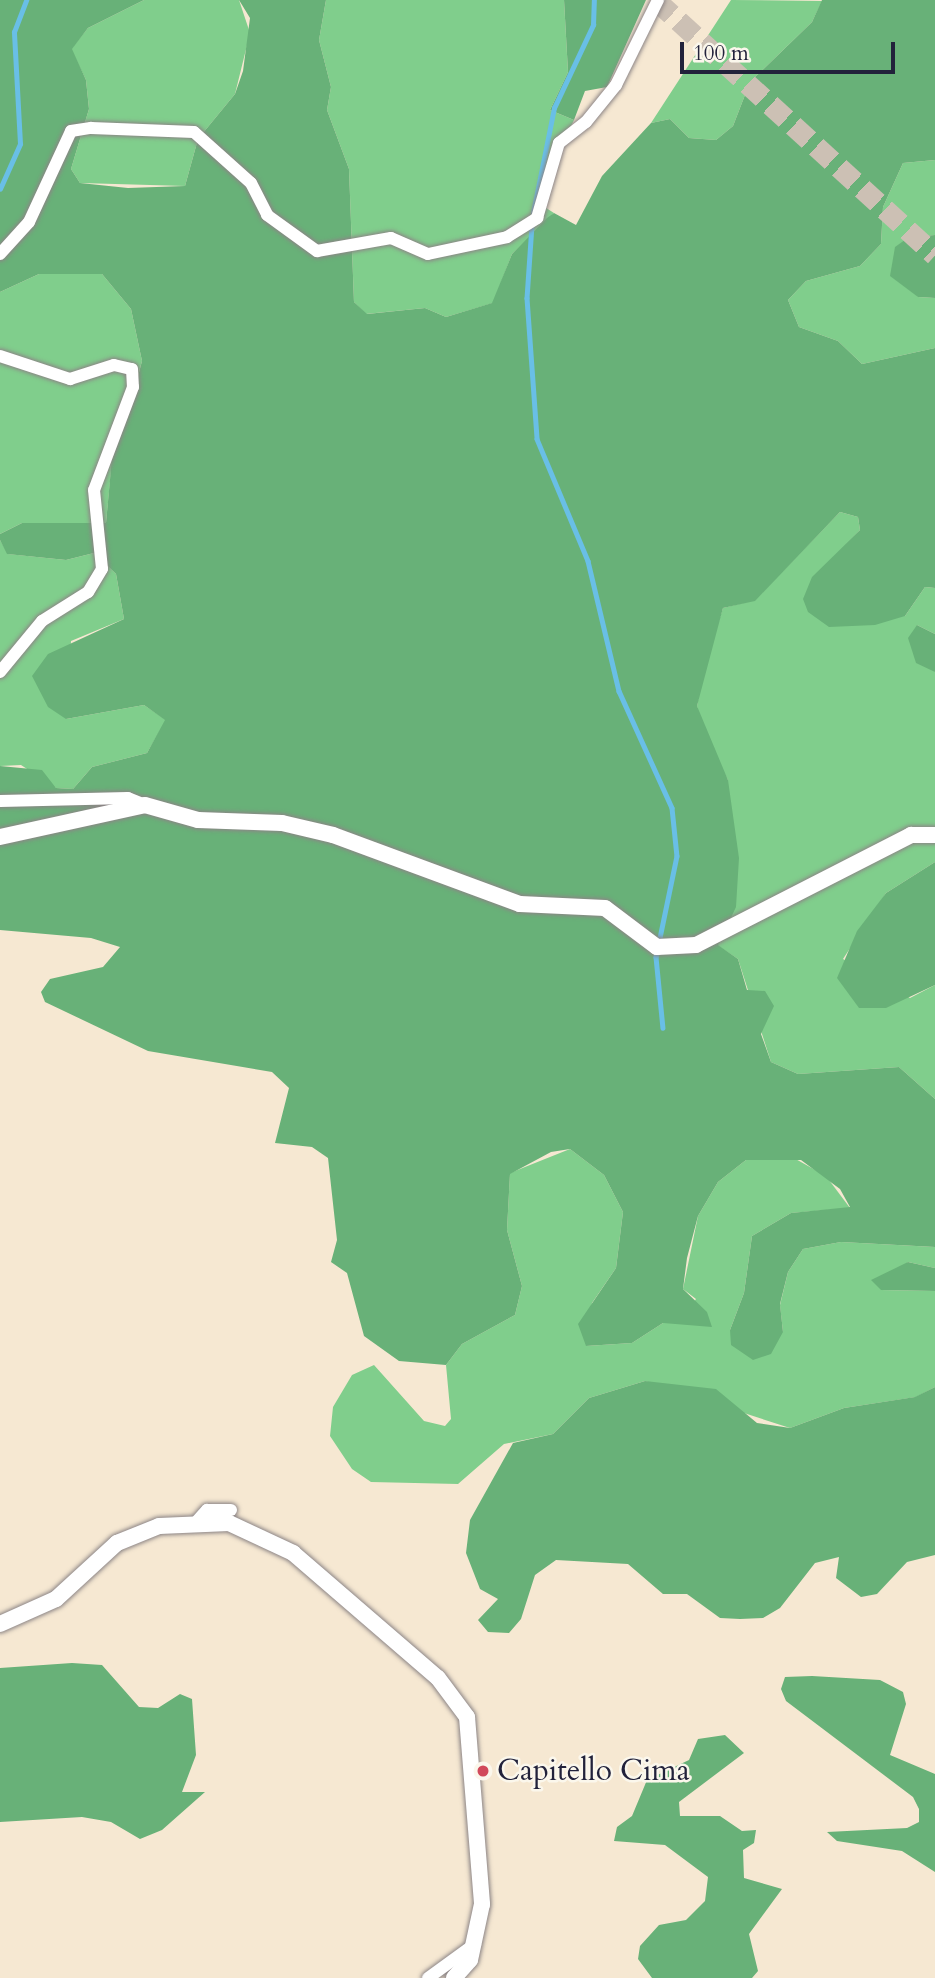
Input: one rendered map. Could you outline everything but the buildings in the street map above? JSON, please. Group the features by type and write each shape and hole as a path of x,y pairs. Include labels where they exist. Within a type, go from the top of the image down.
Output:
{"street":[{"path":"0,254 29,222 71,131 91,128 194,132 251,183 267,215 317,251 391,239 428,254 507,237 537,218 559,143 586,122 616,85 658,0"},
{"path":"0,356 70,379 114,365 132,369 133,387 94,490 102,569 88,592 42,621 0,672"},
{"path":"0,801 128,798 198,820 282,823 333,835 520,904 605,908 662,946 696,945 911,835 935,835"},
{"path":"0,837 145,805"},
{"path":"197,1521 206,1510 231,1510"},
{"path":"0,1624 56,1600 131,1535 197,1521 246,1528 293,1553 458,1701 471,1735 471,1799 482,1880 475,1944 454,1978"},
{"path":"428,1978 475,1944"}],"green space":[{"path":"0,0 144,0 88,28 72,49 86,80 89,109 71,169 80,183 128,188 185,186 198,139 235,94 243,71 250,18 239,0 326,0 319,40 331,87 327,110 349,169 354,302 367,314 425,308 446,317 492,303 512,254 554,213 576,225 602,176 651,123 670,119 689,138 716,140 733,126 750,82 812,22 822,0 935,0 935,160 903,163 883,207 881,244 860,266 806,281 788,300 799,327 838,341 862,364 935,348 935,588 925,587 905,616 875,625 829,627 808,612 803,599 812,577 860,530 858,517 840,512 755,601 723,608 697,706 728,780 739,858 736,907 718,945 738,959 747,990 765,991 774,1006 761,1034 771,1062 798,1074 899,1067 935,1099 935,1247 841,1242 803,1249 788,1272 780,1304 783,1332 771,1354 753,1360 731,1345 730,1330 744,1293 752,1236 791,1213 850,1207 840,1189 801,1160 746,1160 718,1182 698,1216 687,1258 683,1289 707,1312 712,1327 663,1323 632,1343 586,1346 578,1324 616,1268 623,1212 604,1175 570,1149 551,1152 510,1174 507,1230 522,1286 515,1315 462,1344 446,1365 399,1361 364,1336 347,1273 331,1262 337,1240 328,1158 312,1147 275,1143 289,1088 272,1072 148,1051 45,1002 41,992 50,979 103,967 120,947 91,938 0,930 0,766 42,770 56,788 73,789 92,767 147,753 165,720 144,705 66,719 48,707 32,676 48,654 124,619 116,574 94,553 66,560 7,554 0,540 0,534 22,523 106,523 115,425 132,399 142,361 131,309 102,274 39,274 0,292"},
{"path":"144,0 239,0 250,33 235,94 198,139 185,186 80,183 71,169 89,109 86,80 71,49 88,28"},
{"path":"326,0 564,0 568,72 550,110 574,120 535,201 554,213 512,254 493,303 446,317 425,308 366,314 354,302 349,169 327,110 331,87 319,40"},
{"path":"564,0 646,0 607,87 585,91 574,120 550,110 568,72"},
{"path":"731,0 822,1 812,22 750,82 733,126 716,140 689,138 670,119 651,123"},
{"path":"935,160 935,235 909,237 918,297 935,298 935,348 862,364 838,341 799,327 788,300 806,281 860,266 881,244 883,207 903,163"},
{"path":"935,235 935,298 918,297 890,276 895,247 909,237"},
{"path":"39,274 102,274 131,309 142,361 111,471 106,523 22,523 0,534 0,292"},
{"path":"840,512 858,517 860,530 839,552 905,616 925,587 935,588 935,634 917,625 935,672 935,862 886,893 843,959 910,998 935,985 935,1099 899,1067 798,1074 771,1062 738,959 717,945 728,780 702,731 697,706 704,668 723,608 755,600"},
{"path":"0,540 8,554 66,560 94,553 116,574 124,619 71,641 66,719 144,705 166,720 147,753 92,767 73,789 56,788 21,765 0,766"},
{"path":"917,625 935,634 935,672 916,663 908,638"},
{"path":"935,862 935,985 886,1008 859,1008 837,978 857,931 886,893"},
{"path":"570,1149 604,1175 623,1212 616,1268 592,1303 586,1346 632,1343 663,1323 680,1322 696,1299 683,1289 698,1216 718,1182 746,1160 792,1157 826,1176 850,1208 791,1213 752,1236 744,1293 730,1330 783,1332 780,1305 788,1272 803,1249 841,1242 935,1247 935,1268 908,1262 881,1290 935,1291 935,1387 916,1397 844,1408 790,1428 645,1381 589,1398 553,1434 504,1444 458,1484 371,1482 352,1469 330,1436 333,1407 352,1375 374,1365 424,1421 445,1426 451,1419 446,1365 462,1344 515,1315 522,1286 507,1230 510,1173"},
{"path":"908,1262 935,1268 935,1291 881,1290 871,1280"},
{"path":"645,1381 716,1389 757,1423 790,1428 844,1408 915,1397 935,1387 935,1555 907,1562 877,1594 861,1597 836,1578 839,1557 815,1563 780,1608 763,1618 740,1619 720,1618 687,1594 663,1594 628,1564 556,1560 535,1575 521,1619 509,1633 488,1632 478,1620 498,1599 480,1589 466,1553 470,1520 513,1443 553,1434 589,1398"},
{"path":"72,1663 102,1665 139,1707 158,1708 180,1694 192,1699 196,1755 182,1792 205,1792 162,1830 140,1839 111,1822 82,1817 0,1822 0,1668"},
{"path":"785,1677 880,1680 903,1692 906,1704 890,1755 935,1774 935,1872 902,1851 837,1841 827,1832 907,1828 919,1822 919,1809 913,1797 786,1701 781,1689"},
{"path":"725,1735 744,1753 679,1802 680,1816 720,1816 742,1831 756,1830 754,1843 743,1850 744,1878 782,1889 749,1934 758,1971 752,1978 652,1978 638,1959 640,1946 659,1925 686,1920 705,1901 708,1877 665,1845 614,1841 617,1827 632,1816 647,1780 689,1760 698,1739"}],"waterway":[{"path":"0,189 20,144 14,32 26,0"},
{"path":"533,213 554,108 593,25 594,0"},
{"path":"532,225 527,298 537,439 588,561 619,691 672,808 677,856 656,957 663,1028"}],"tunnel":[{"path":"656,0 935,255"}],"place":[{"name":"Capitello Cima","path":"483,1771"}]}
